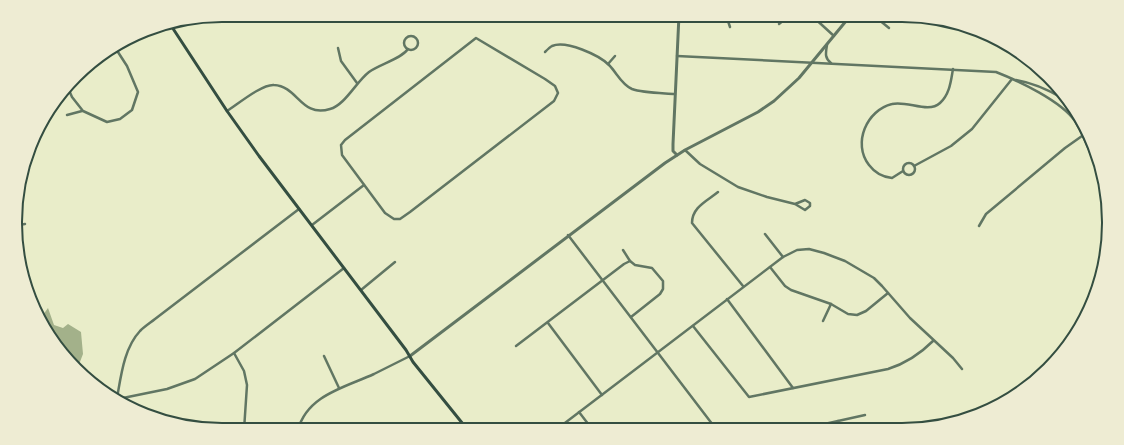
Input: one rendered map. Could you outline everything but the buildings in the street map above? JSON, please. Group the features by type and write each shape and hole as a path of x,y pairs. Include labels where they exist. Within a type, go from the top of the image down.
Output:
{"main road":[{"path":"173,29 227,111 442,400 461,423"}],"street":[{"path":"677,155 673,151 673,145 679,22"},
{"path":"728,22 730,27"},
{"path":"819,22 834,36"},
{"path":"300,423 308,409 338,388 374,374 410,356 639,181 677,155 758,112 774,101 789,88 812,63 845,22"},
{"path":"882,22 889,28"},
{"path":"227,111 262,88 274,84 284,87 308,108 316,111 330,109 338,105 357,83 370,72 386,62 402,56 408,49 412,50 417,46 418,41 413,37 409,37 405,40 405,46 408,49"},
{"path":"476,38 538,74 555,86 558,93 554,101 400,219 390,217 364,185 342,155 341,145 345,140 476,38"},
{"path":"828,43 825,54 828,61 832,63"},
{"path":"545,52 553,46 563,45 575,47 587,51 608,64 621,81 633,89 675,94"},
{"path":"338,48 341,61 357,83"},
{"path":"70,92 83,111 107,122 120,119 132,110 138,92 127,66 118,52"},
{"path":"608,64 615,56"},
{"path":"677,56 996,72 1030,87 1063,109 1073,119"},
{"path":"903,172 892,178 888,178 876,172 867,162 862,150 862,141 866,125 877,110 893,103 932,107 940,103 946,96 953,69"},
{"path":"1012,78 1032,83 1056,94"},
{"path":"914,166 951,146 972,129 1012,78"},
{"path":"67,115 83,111"},
{"path":"1075,122 1081,134"},
{"path":"979,226 986,214 1059,153 1082,136 1089,151"},
{"path":"685,150 700,164 738,187 767,197 795,204 805,210 810,206 810,203 805,200 795,204"},
{"path":"903,172 903,167 907,163 911,163 914,166"},
{"path":"903,172 910,175 915,171 914,166"},
{"path":"312,225 364,185"},
{"path":"718,192 697,208 692,215 692,223 743,286"},
{"path":"119,394 124,364 131,345 139,332 155,318 299,209"},
{"path":"764,234 783,257"},
{"path":"568,235 711,423"},
{"path":"565,423 693,326 743,286 770,268 783,257 797,250 809,249 824,253 845,262 874,278 910,318 953,358 962,369"},
{"path":"623,250 630,261 635,265 652,268 663,281 663,289 660,294 631,317"},
{"path":"516,346 630,261"},
{"path":"361,290 395,262"},
{"path":"124,397 167,389 195,379 234,353 344,268"},
{"path":"770,268 785,286 791,290 831,304 848,314 858,315 866,311 888,293"},
{"path":"727,299 794,388"},
{"path":"823,321 831,304"},
{"path":"548,323 602,395"},
{"path":"693,326 749,396 888,369 903,364 920,354 933,341"},
{"path":"234,353 244,371 247,385 244,423"},
{"path":"324,356 338,388"},
{"path":"579,412 587,423"},
{"path":"828,423 865,415"}],"shaded area":[{"path":"48,308 54,325 63,328 68,324 81,332 83,354 80,363 63,345 44,313"}]}
